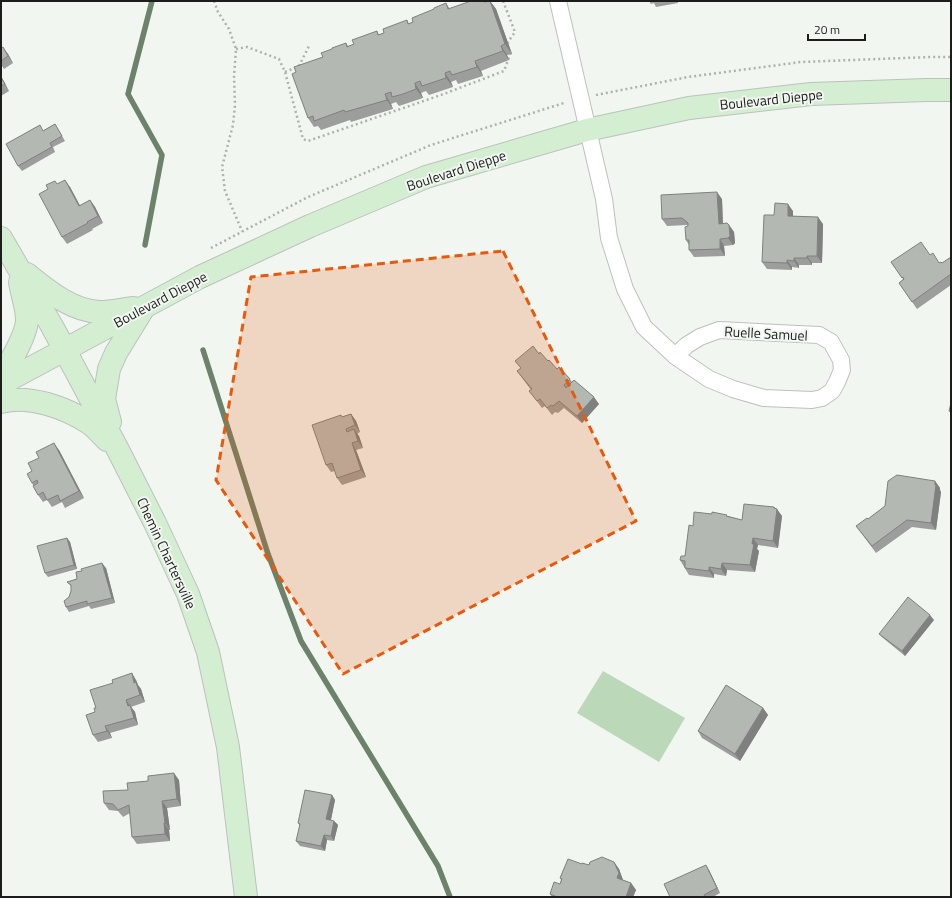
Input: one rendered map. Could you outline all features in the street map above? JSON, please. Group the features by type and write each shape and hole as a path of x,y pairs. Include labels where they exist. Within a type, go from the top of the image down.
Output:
{"main road":[{"name":"Boulevard Dieppe","path":"1,384 200,277 310,226 426,177 587,130 689,108 811,94 951,90"},
{"name":"Chemin Chartersville","path":"1,238 118,450 156,523 188,594 208,652 228,747 246,897"},
{"path":"17,266 49,292 66,302 82,308 100,312 145,306"},
{"path":"1,374 12,358 25,332 27,321 17,266"},
{"path":"118,450 104,399 108,370 116,353 145,306"},
{"path":"1,402 11,399 45,403 71,413 90,424 118,450"}],"street":[{"name":"Ruelle Samuel","path":"558,1 604,199 609,238 625,289 644,327 675,356 709,379 733,389 764,398 812,400 822,398 832,392 842,370 841,360 831,342 818,335 719,330 700,337 686,345 675,356"}],"path":[{"path":"214,1 218,12 229,29 236,49 234,76 235,105 233,125 222,167 225,191 242,231"},
{"path":"236,49 247,47 279,59 285,72 303,139 308,141 504,71 511,51 508,42 515,32 503,1"},
{"path":"285,72 299,66 310,44"},
{"path":"601,94 688,77 801,62 951,57"}],"highlighted area":[{"path":"503,251 636,521 343,674 216,480 251,277"}],"green space":[{"path":"603,671 685,718 659,762 577,713"}],"building":[{"path":"471,1 490,1 505,44 501,46 503,51 475,61 477,67 452,75 450,71 445,73 446,78 422,86 420,81 415,83 416,89 403,94 392,97 391,92 385,94 387,100 345,112 344,110 314,121 313,116 308,118 292,74 296,72 294,67 323,57 321,53 332,48 346,43 347,47 354,44 352,40 377,31 378,35 384,33 383,29 407,20 408,24 413,22 412,18 446,3 448,9"},
{"path":"3,47 8,56 1,61 1,48"},
{"path":"1,78 5,84 1,86"},
{"path":"55,124 62,136 50,143 52,147 18,166 6,144 40,125 43,131"},
{"path":"65,180 79,206 90,200 98,216 62,237 39,194 48,189 46,185 55,181 57,184"},
{"path":"717,192 719,224 727,223 729,225 730,236 728,238 720,239 720,249 689,250 689,240 686,240 685,227 688,226 688,223 682,218 662,219 661,195"},
{"path":"775,203 788,204 788,216 818,217 817,256 794,258 794,261 787,260 787,263 762,262 764,215 774,215"},
{"path":"921,242 930,255 933,253 939,263 942,263 951,257 951,274 912,302 899,283 904,279 903,277 902,278 891,262"},
{"path":"533,346 539,354 540,352 557,369 559,367 570,379 564,385 566,388 574,380 594,397 577,416 559,401 553,406 551,405 547,408 540,399 537,401 529,391 532,389 517,371 521,368 515,361"},
{"path":"351,414 355,425 346,429 347,432 354,429 358,441 352,443 361,470 337,478 332,463 326,465 312,425 341,415 342,417"},
{"path":"54,443 79,491 60,501 58,495 47,500 43,492 38,495 33,486 38,483 37,480 32,483 27,474 32,471 28,463 39,458 36,452"},
{"path":"897,475 935,481 936,485 931,523 907,520 872,546 856,526 885,506 888,481"},
{"path":"744,504 774,507 777,509 773,541 753,538 752,544 754,544 750,565 722,563 721,569 709,567 709,571 685,568 685,561 680,560 681,556 685,556 689,525 693,526 694,512 712,514 712,512 742,520"},
{"path":"67,538 74,565 45,573 37,546"},
{"path":"102,563 112,598 87,604 87,601 66,607 64,601 69,597 71,591 71,585 67,582 77,579 76,572 82,571 81,569"},
{"path":"908,597 930,615 902,651 879,634"},
{"path":"132,673 134,683 136,682 140,695 126,700 128,706 130,705 134,718 105,726 107,731 93,735 86,715 95,712 94,708 96,708 90,690 113,683 112,680"},
{"path":"726,685 763,708 735,754 698,731"},
{"path":"174,773 177,799 162,801 165,834 132,837 129,805 118,810 113,804 104,803 103,791 128,790 127,783 148,781 148,776"},
{"path":"305,790 332,795 326,819 334,821 331,836 324,835 321,846 296,841"},
{"path":"602,857 614,862 619,873 617,878 631,883 626,897 557,897 550,894 554,882 560,884 562,879 560,878 568,859 589,865 590,862"},
{"path":"706,865 717,888 704,895 705,897 670,897 664,884"}],"waterway":[{"path":"145,245 162,155 128,94 152,1"},
{"path":"203,350 268,554 301,641 438,866 450,897"}]}
